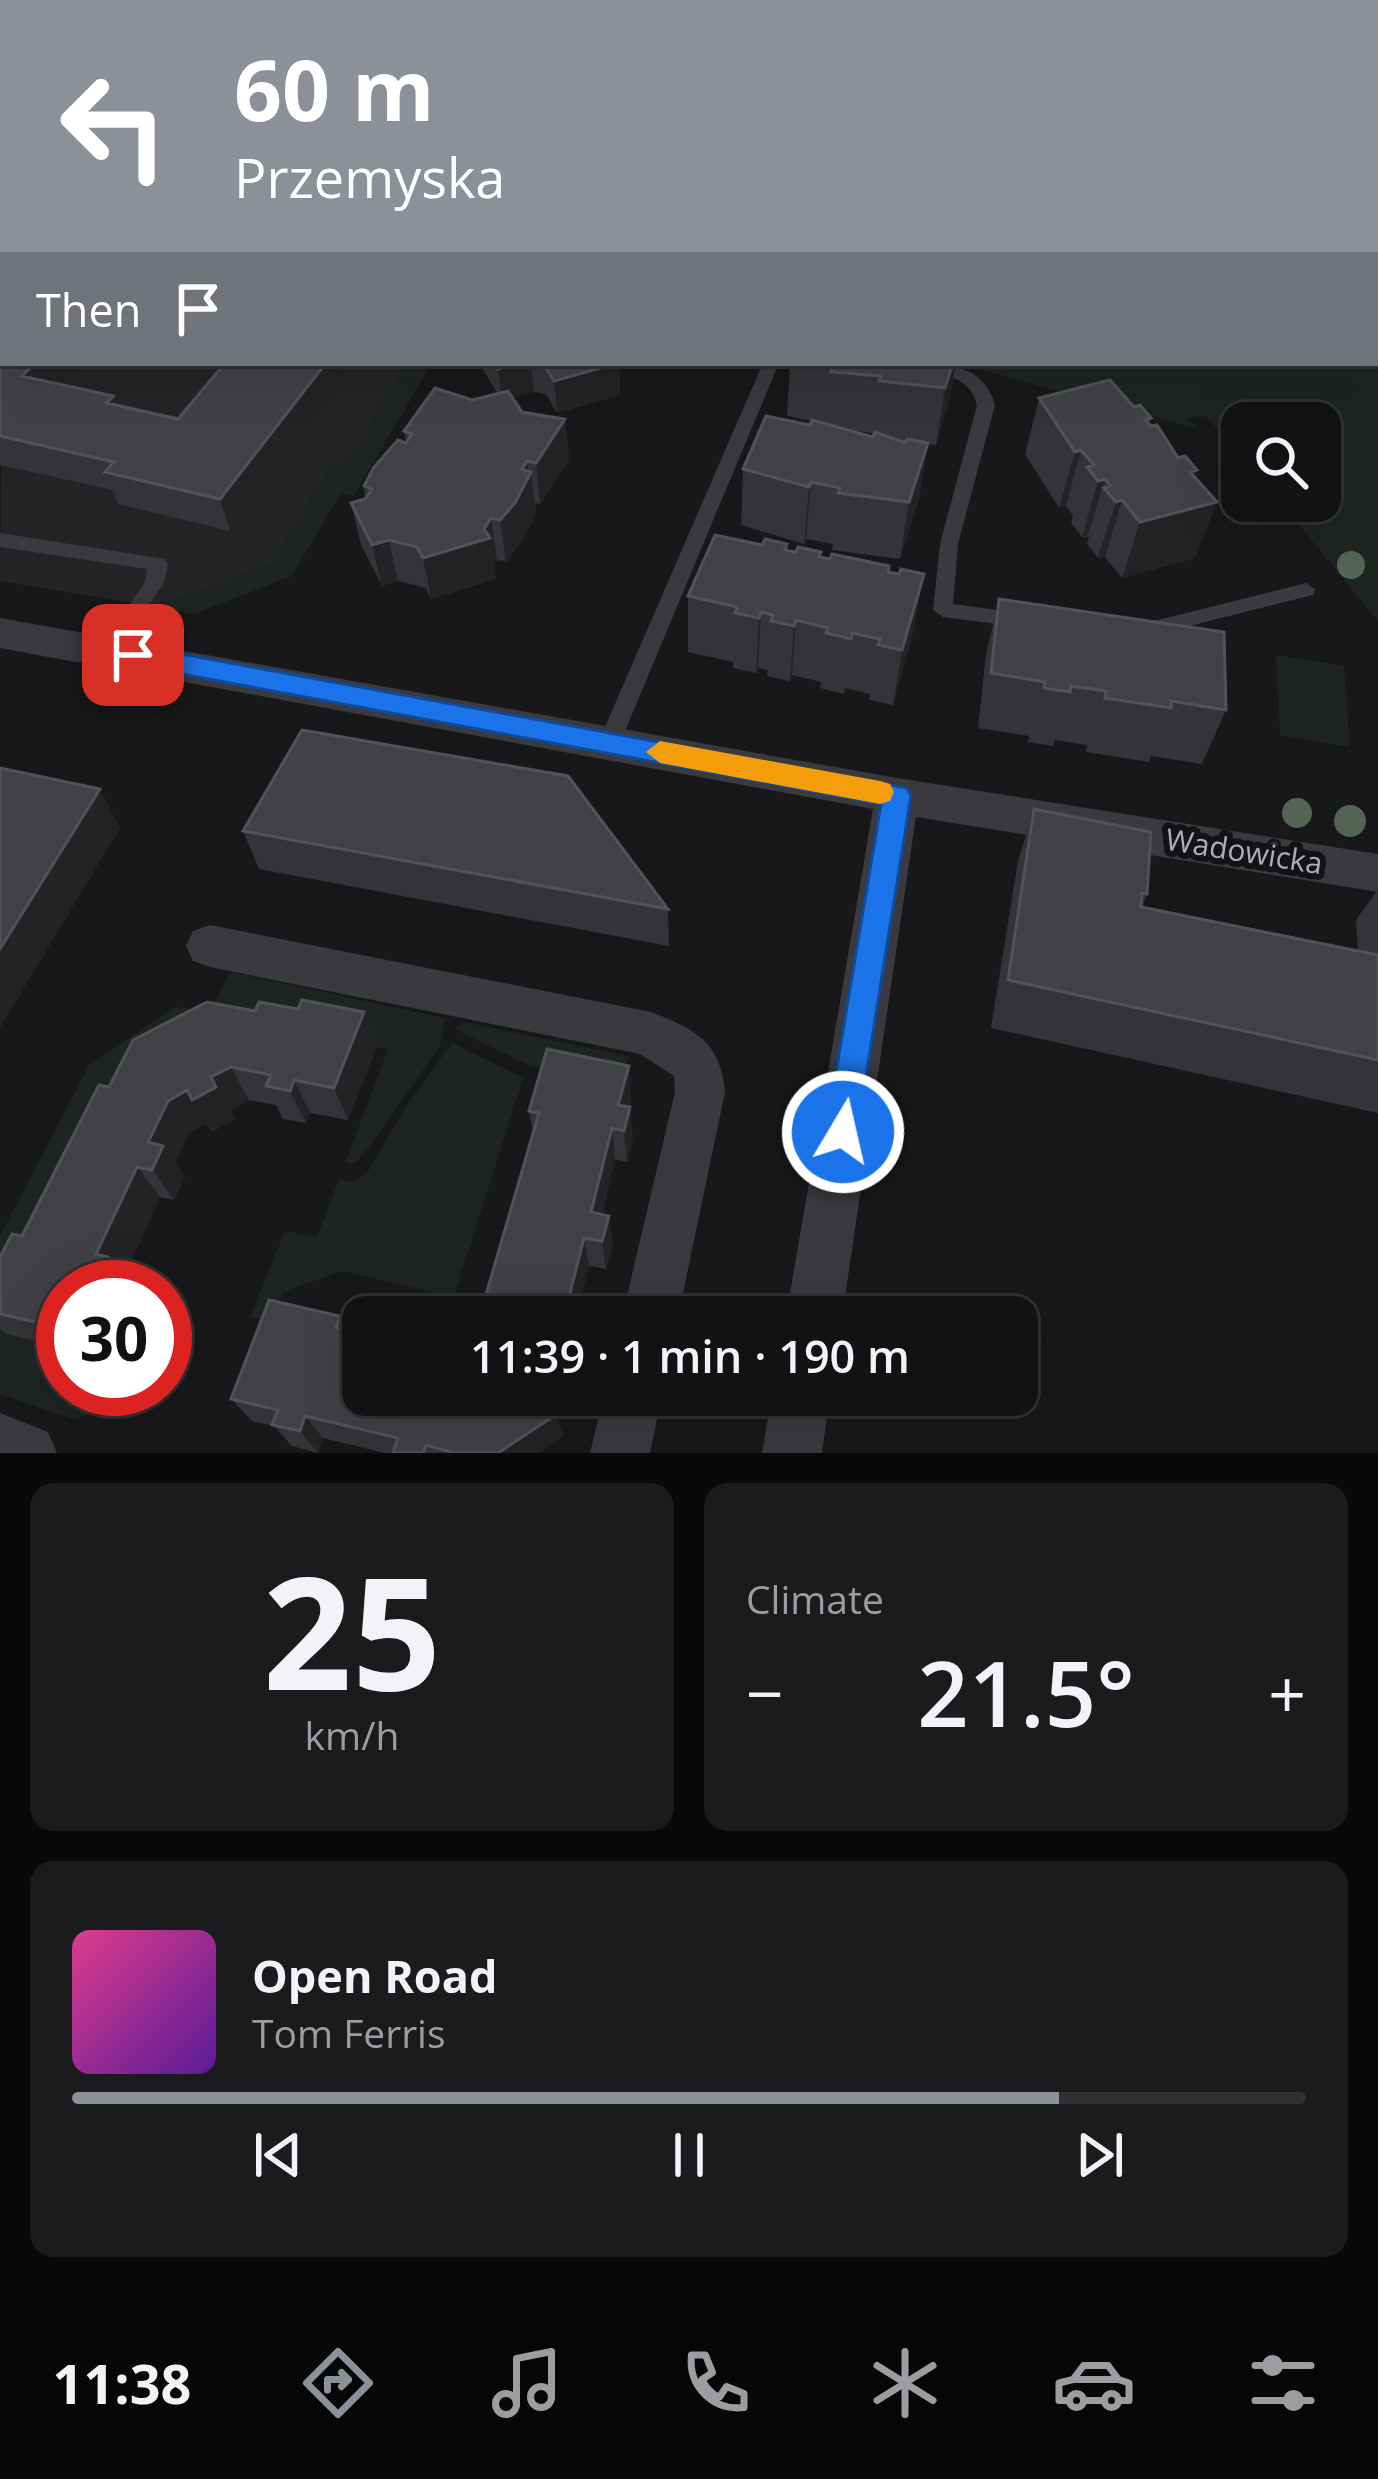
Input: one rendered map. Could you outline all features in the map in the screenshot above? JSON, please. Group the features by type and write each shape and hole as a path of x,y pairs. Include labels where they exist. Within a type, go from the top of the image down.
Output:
{"street":[{"name":"Wadowicka","path":"7,646 108,651 897,796 1378,873"},
{"path":"817,1296 897,796"},
{"path":"210,946 651,1034 698,1064 700,1092 655,1296"},
{"path":"620,1453 628,1416"},
{"path":"792,1453 798,1416"},
{"path":"0,1444 27,1453"}],"lane":[{"path":"609,743 770,366"},
{"path":"933,366 975,379 984,389 986,405 949,544 943,610 1033,622"},
{"path":"0,540 158,564 154,583 108,651"},
{"path":"1124,630 1146,630 1306,590"}],"shaded area":[{"path":"2,366 406,366 358,446 329,469 271,564 156,607 0,581"},
{"path":"406,366 430,366 354,496 341,493 292,576 194,614 156,607 271,564 329,469 358,446"},
{"path":"966,366 1378,366 1378,621 1296,522 1341,522 1341,402 1221,402 1221,433 1205,416 1189,419 1198,429"},
{"path":"1276,655 1344,666 1350,747 1280,735"},
{"path":"230,972 445,1018 440,1046 355,1163 345,1163 388,1049 318,1035 226,1036 60,1260 36,1260 36,1292 6,1333 36,1340 36,1406 0,1394 0,1236 89,1065 175,1007 211,1010"},
{"path":"464,1022 628,1056 622,1084 530,1066 454,1029"},
{"path":"452,1043 523,1078 454,1296 341,1271 283,1292 272,1322 250,1317 285,1231 317,1237 339,1179 354,1182 369,1170 409,1102"}],"building":[{"path":"0,366 32,366 22,376 113,396 107,403 178,419 222,366 324,366 220,499 105,472 114,462 0,436"},
{"path":"545,366 607,366 554,381"},
{"path":"828,366 952,366 945,388 831,372 833,367"},
{"path":"1110,380 1134,407 1140,405 1151,418 1145,420 1157,425 1178,458 1185,456 1197,470 1190,472 1217,502 1140,522 1122,500 1116,502 1104,488 1110,486 1105,479 1098,481 1087,467 1094,465 1081,450 1075,452 1039,398"},
{"path":"435,388 472,400 508,391 522,412 565,419 536,463 527,461 522,469 531,472 515,503 500,520 491,518 484,529 490,538 423,558 417,547 389,540 372,545 351,503 365,499 372,489 364,486 374,467 398,440 406,443 412,434 404,431"},
{"path":"766,416 810,425 812,420 873,437 875,432 905,443 907,439 928,443 909,502 838,493 840,488 811,482 809,487 743,469"},
{"path":"715,535 762,545 765,539 787,544 785,550 796,552 798,547 821,552 819,557 830,559 832,554 889,566 888,572 899,574 901,569 924,574 902,650 878,645 880,639 852,633 851,639 826,633 828,628 796,620 794,626 771,621 773,615 761,612 759,618 735,613 737,607 688,596"},
{"path":"999,599 1224,632 1226,710 1105,698 1106,691 1044,688 1045,682 991,673"},
{"path":"302,730 568,776 668,909 243,831"},
{"path":"0,768 100,789 0,949"},
{"path":"1034,809 1151,832 1147,894 1142,893 1141,907 1378,955 1378,1060 1008,980"},
{"path":"302,1000 364,1012 334,1088 294,1080 290,1091 266,1086 271,1075 231,1067 211,1077 216,1087 192,1100 187,1090 168,1101 148,1142 163,1146 152,1170 137,1167 96,1254 106,1260 36,1260 36,1322 0,1314 0,1257 12,1234 22,1236 99,1085 109,1087 133,1040 207,1002 255,1011 259,1002 298,1009"},
{"path":"547,1049 629,1066 618,1105 630,1107 624,1131 612,1128 591,1212 609,1216 602,1241 584,1238 569,1296 486,1296 539,1113 529,1111"},
{"path":"269,1300 340,1316 336,1328 342,1329 342,1416 554,1416 498,1453 454,1453 426,1445 423,1453 393,1453 398,1438 305,1416 300,1431 272,1425 278,1410 231,1399"}],"slow traffic":[{"path":"660,752 880,792"}],"route":[{"path":"133,655 897,796 843,1132"}]}
